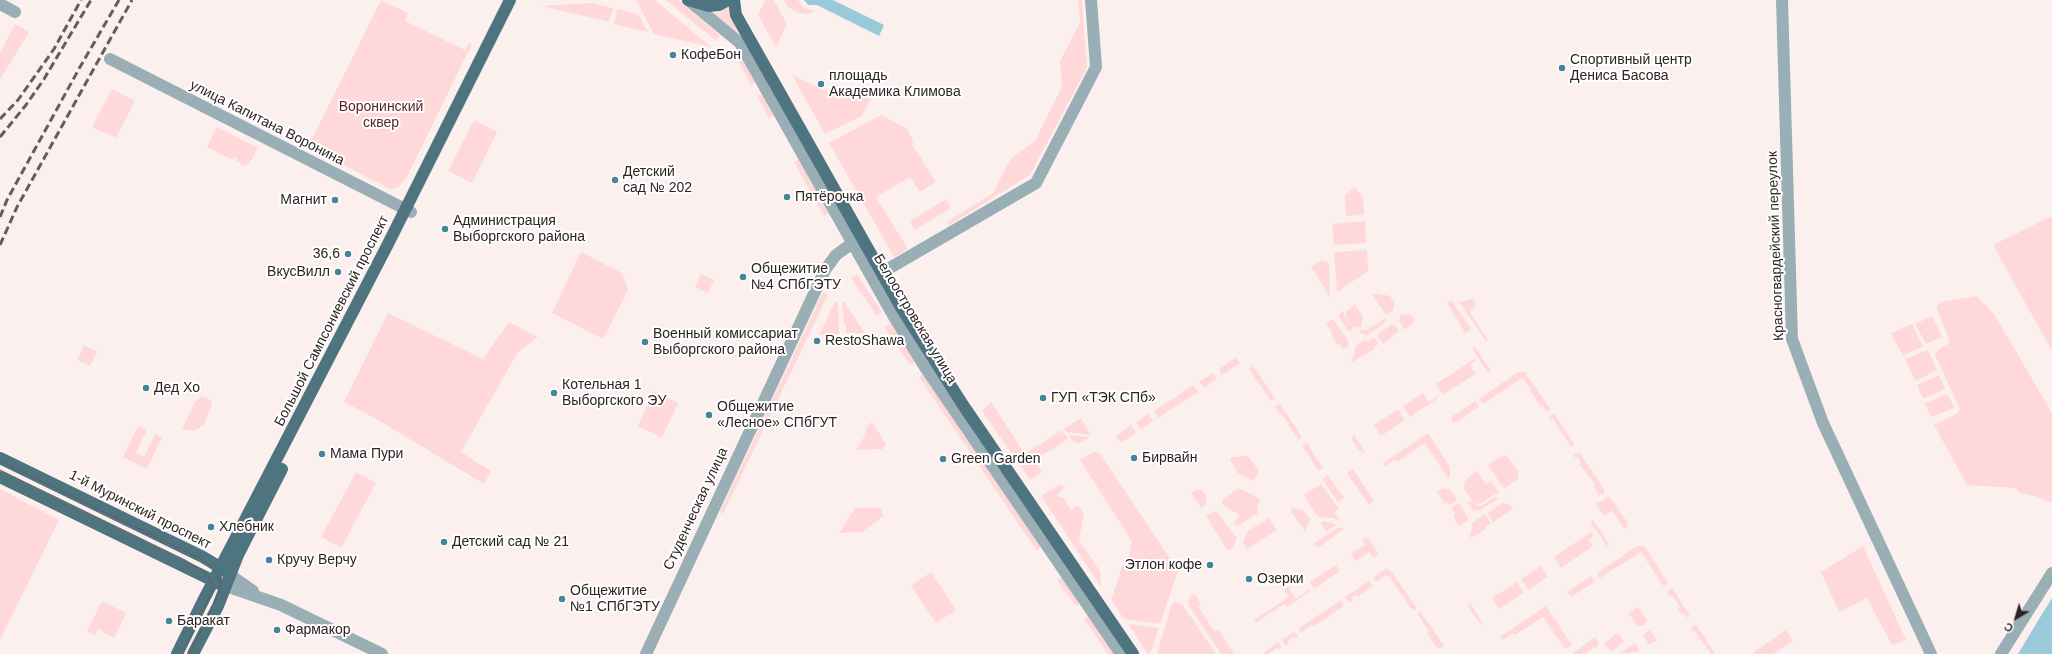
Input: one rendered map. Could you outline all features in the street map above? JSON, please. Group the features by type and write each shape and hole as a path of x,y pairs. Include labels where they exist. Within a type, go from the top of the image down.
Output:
{"main road":[{"name":"Большой Сампсониевский проспект","path":"193,654 218,606 238,555 408,211 510,0"},
{"name":"Большой Сампсониевский проспект","path":"177,654 220,567 518,0"},
{"path":"688,0 709,6 719,5 728,0"},
{"name":"Белоостровская улица","path":"734,0 736,15 856,240 881,273 934,361 1133,654"},
{"name":"1-й Муринский проспект","path":"0,458 220,567 228,580 213,582 0,477"}],"street":[{"name":"Белоостровская улица","path":"688,0 740,43 856,240 925,367 1121,654"},
{"path":"881,273 1036,183 1096,67 1091,0"},
{"name":"Красногвардейский переулок","path":"1782,0 1792,339 1823,423 1931,654"},
{"path":"0,4 15,12"},
{"name":"улица Капитана Воронина","path":"110,59 408,211"},
{"name":"Студенческая улица","path":"646,654 825,270 836,255 856,240"},
{"path":"2002,654 2052,573"},
{"name":"1-й Муринский проспект","path":"228,580 382,654"}],"green space":[{"name":"Воронинский сквер","path":"381,0 408,13 405,21 465,50 469,43 472,44 407,177 399,187 390,189 308,147"},
{"path":"636,0 655,0 711,47 654,34"},
{"path":"666,0 678,0 720,35 716,41"},
{"path":"765,0 774,0 787,24 776,47 758,15"},
{"path":"784,0 798,0 804,8 816,11 808,14 799,13 788,7"},
{"path":"1078,0 1082,0 1087,68 1030,175 949,225 947,222 993,193 1011,158 1035,141 1062,87 1060,61 1080,23"},
{"path":"591,3 613,8 609,22 542,6"},
{"path":"731,4 733,19 742,42 709,14 720,12"},
{"path":"617,9 638,14 648,32 614,24"},
{"path":"15,24 29,32 0,80 0,53"},
{"path":"743,58 756,82 751,85 738,61"},
{"path":"792,75 831,93 833,89 841,92 843,88 850,90 851,87 872,96 862,116 825,134"},
{"path":"112,89 135,101 116,138 92,127"},
{"path":"762,93 774,115 769,118 757,96"},
{"path":"881,115 909,130 908,132 914,142 912,144 936,182 920,192 910,177 876,197 908,249 894,257 829,143"},
{"path":"474,120 497,132 472,183 448,171"},
{"path":"217,127 258,148 249,164 244,166 236,161 237,159 234,157 233,160 207,147"},
{"path":"799,159 829,213 824,216 794,162"},
{"path":"1355,187 1363,198 1364,215 1346,216 1345,195"},
{"path":"946,199 951,208 915,230 910,221"},
{"path":"2052,216 2052,351 1993,245"},
{"path":"1365,221 1366,243 1334,245 1332,224"},
{"path":"1367,250 1368,271 1337,292 1334,252"},
{"path":"581,252 622,273 628,290 603,339 552,313"},
{"path":"1322,260 1329,263 1330,297 1311,267"},
{"path":"701,274 714,280 708,293 695,287"},
{"path":"857,274 882,312 877,316 851,278"},
{"path":"823,292 828,295 723,514 720,512"},
{"path":"1375,293 1390,296 1395,303 1393,310 1386,315 1372,295"},
{"path":"1976,296 1994,314 2052,413 2052,503 2035,496 2020,493 2016,488 1967,485 1934,425 1958,413 1960,409 1935,355 1937,351 1950,342 1936,306 1941,302"},
{"path":"1473,299 1476,304 1470,313 1488,340 1486,341 1459,302"},
{"path":"1451,300 1471,329 1465,333 1447,303"},
{"path":"835,302 838,302 839,334 819,335"},
{"path":"842,302 844,302 865,333 846,333"},
{"path":"1355,305 1363,317 1361,328 1352,326 1345,317 1346,311"},
{"path":"1344,311 1344,317 1353,327 1352,331 1348,331 1339,317 1340,313"},
{"path":"388,313 483,359 509,322 538,337 518,352 461,452 491,471 484,484 378,420 344,402"},
{"path":"1403,314 1411,315 1415,321 1405,330 1399,321 1400,316"},
{"path":"1932,316 1942,337 1926,344 1915,324"},
{"path":"1385,318 1385,323 1367,335 1360,333 1361,329 1367,330"},
{"path":"1334,320 1349,342 1348,346 1343,349 1340,344 1338,345 1326,323"},
{"path":"890,323 916,361 910,365 884,327"},
{"path":"1912,324 1923,346 1903,356 1891,333"},
{"path":"1391,325 1396,326 1399,331 1383,344 1377,335"},
{"path":"1374,337 1379,344 1374,347 1375,349 1352,362 1351,359 1356,346 1364,340 1369,341"},
{"path":"84,345 97,352 90,366 77,360"},
{"path":"1475,347 1491,371 1488,373 1472,348"},
{"path":"1928,350 1937,370 1915,381 1905,359"},
{"path":"1236,357 1240,363 1222,375 1219,369"},
{"path":"1474,359 1476,361 1470,365 1475,374 1443,395 1436,384"},
{"path":"1253,366 1275,398 1271,401 1249,369"},
{"path":"1518,372 1525,372 1550,409 1547,412 1543,406 1541,407 1530,391 1532,390 1522,378 1483,404 1479,399"},
{"path":"924,373 1042,545 1037,551 919,377"},
{"path":"1213,373 1217,379 1204,388 1199,382"},
{"path":"1939,375 1945,389 1923,399 1917,385"},
{"path":"1193,385 1198,392 1158,418 1154,411"},
{"path":"654,391 678,403 662,438 638,426"},
{"path":"1423,393 1429,402 1437,396 1438,398 1410,417 1403,406"},
{"path":"1948,394 1954,408 1931,417 1925,403"},
{"path":"202,396 211,400 212,404 204,425 194,431 182,429 195,402"},
{"path":"1475,401 1479,407 1453,424 1451,417"},
{"path":"991,402 1025,454 1062,430 1068,439 1035,460 1042,472 1030,480 982,411"},
{"path":"1280,404 1302,437 1298,440 1288,425 1289,424 1275,407"},
{"path":"1398,409 1405,420 1381,436 1374,425"},
{"path":"1148,414 1153,421 1141,429 1136,422"},
{"path":"1554,414 1575,445 1571,447 1553,419 1551,420 1548,417"},
{"path":"1081,418 1091,435 1066,432 1064,429"},
{"path":"872,422 886,444 883,449 856,450 864,437 867,426"},
{"path":"1131,425 1136,433 1121,443 1116,436"},
{"path":"138,426 147,430 136,453 144,457 155,434 162,437 147,469 123,457"},
{"path":"1353,433 1366,454 1359,450 1355,445 1352,439"},
{"path":"1428,433 1450,467 1450,477 1448,478 1425,443 1397,462 1395,459 1385,466 1383,463"},
{"path":"1068,435 1090,437 1078,444"},
{"path":"1307,443 1323,468 1318,471 1302,445"},
{"path":"1093,452 1100,453 1178,571 1160,624 1124,619 1111,600 1122,566 1128,560 1132,541 1080,460"},
{"path":"1580,453 1604,489 1604,493 1599,496 1594,486 1596,485 1579,464 1581,462 1573,455"},
{"path":"1506,455 1518,471 1519,476 1516,481 1504,489 1488,465"},
{"path":"1248,456 1259,471 1254,481 1238,473 1230,460 1231,457"},
{"path":"1353,469 1374,501 1369,505 1347,473"},
{"path":"1477,471 1486,484 1491,481 1499,492 1478,504 1474,503 1464,489 1466,479"},
{"path":"356,472 376,483 341,548 321,537"},
{"path":"1328,475 1344,498 1338,502 1322,479"},
{"path":"1321,484 1339,509 1334,512 1341,521 1333,518 1318,517 1304,495"},
{"path":"1059,485 1066,487 1057,494 1060,498 1063,497 1071,510 1078,505 1084,514 1079,540 1100,571 1101,587 1041,496"},
{"path":"1238,488 1261,499 1257,507 1258,513 1238,526 1233,524 1240,515 1225,507 1222,503 1223,499"},
{"path":"1443,488 1450,489 1457,500 1450,505 1447,502 1445,504 1437,492"},
{"path":"0,489 59,520 0,640"},
{"path":"1195,490 1201,490 1206,495 1206,504 1201,508 1191,493"},
{"path":"1496,496 1498,499 1478,511 1473,510 1467,503 1471,501 1477,506 1481,506"},
{"path":"1609,496 1628,523 1625,530 1612,511 1604,516 1596,504"},
{"path":"1459,503 1468,517 1467,521 1459,526 1453,516 1456,514 1451,508"},
{"path":"1502,503 1509,504 1513,509 1493,522 1487,513"},
{"path":"855,508 878,508 881,509 883,516 862,532 839,533"},
{"path":"1292,508 1303,510 1310,519 1305,531 1291,512"},
{"path":"1216,511 1237,538 1232,549 1228,551 1206,516"},
{"path":"1485,514 1491,523 1485,527 1486,529 1471,538 1469,535 1471,533 1472,523"},
{"path":"1269,518 1277,530 1247,549 1243,542 1248,531"},
{"path":"1593,520 1610,545 1607,546 1590,522"},
{"path":"1322,521 1336,525 1326,532 1321,524"},
{"path":"1339,527 1344,529 1319,547 1313,544"},
{"path":"1591,532 1594,536 1589,540 1593,546 1561,568 1554,557"},
{"path":"1367,537 1379,554 1374,558 1369,552 1356,561 1351,554 1365,545 1362,540"},
{"path":"1637,546 1646,548 1668,583 1663,586 1641,552 1600,578 1597,573"},
{"path":"1863,546 1906,640 1892,645 1867,598 1839,612 1821,572"},
{"path":"1336,565 1340,571 1314,589 1310,582"},
{"path":"1541,566 1548,577 1528,590 1521,579"},
{"path":"1386,569 1391,571 1417,608 1413,611 1390,578 1386,575 1376,582 1374,577"},
{"path":"931,572 956,610 936,623 911,586"},
{"path":"1063,576 1081,602 1076,606 1057,580"},
{"path":"1591,576 1595,582 1571,597 1567,592"},
{"path":"1369,581 1373,586 1358,597 1356,594 1352,597 1353,600 1349,603 1345,597"},
{"path":"1517,582 1524,593 1499,609 1492,598"},
{"path":"1288,587 1296,599 1309,589 1311,591 1287,607 1284,604 1256,623 1254,620 1289,597 1284,590"},
{"path":"1672,588 1690,616 1687,618 1684,613 1682,614 1678,609 1680,607 1672,595 1670,596 1667,591"},
{"path":"1195,594 1201,604 1198,606 1215,632 1219,630 1234,654 1221,654 1188,604 1189,598"},
{"path":"1341,600 1344,606 1313,627 1311,625 1301,633 1298,629"},
{"path":"102,601 126,613 114,638 98,629 95,635 87,631"},
{"path":"1175,602 1182,604 1216,654 1157,654 1172,604"},
{"path":"1470,603 1484,625 1479,622 1468,607"},
{"path":"1546,606 1572,645 1565,649 1543,617 1515,635 1513,633 1503,640 1501,636"},
{"path":"1638,607 1647,620 1644,626 1637,625 1628,613"},
{"path":"1420,611 1444,646 1438,649 1427,634 1429,632 1417,613"},
{"path":"1090,616 1116,654 1108,654 1084,619"},
{"path":"1128,624 1159,628 1150,654 1148,654"},
{"path":"1696,624 1715,654 1711,654 1701,639 1699,640 1697,638 1699,637 1695,631 1693,632 1691,628"},
{"path":"1650,630 1657,640 1649,645 1643,635"},
{"path":"1786,630 1793,641 1773,654 1751,654"},
{"path":"1294,632 1298,637 1295,639 1293,637 1288,641 1289,644 1286,646 1282,640"},
{"path":"1616,634 1619,634 1624,642 1611,652 1604,644"},
{"path":"1595,637 1599,642 1598,646 1585,654 1572,654"},
{"path":"1278,642 1282,648 1279,650 1277,648 1268,654 1262,654"},
{"path":"1635,643 1639,649 1638,652 1619,654"}],"water":[{"path":"804,0 833,0 884,25 879,36 817,5 808,5"},
{"path":"2052,598 2052,654 2018,654 2039,619"}],"tram line":[{"path":"0,461 201,559 209,565 217,574 220,582 219,592 190,654"},
{"path":"0,470 185,560 205,572 213,584 212,591 182,654"}],"railway":[{"path":"0,119 18,100 54,49 81,0"},
{"path":"0,137 26,105 44,79 91,0"},
{"path":"0,217 7,200 80,67 119,0"},
{"path":"0,245 17,207 132,0"}],"place":[{"name":"КофеБон","path":"673,55"},
{"name":"Спортивный центр Дениса Басова","path":"1562,68"},
{"name":"площадь Академика Климова","path":"821,84"},
{"name":"Детский сад № 202","path":"615,180"},
{"name":"Пятёрочка","path":"787,197"},
{"name":"Магнит","path":"335,200"},
{"name":"Администрация Выборгского района","path":"445,229"},
{"name":"36,6","path":"348,254"},
{"name":"ВкусВилл","path":"338,272"},
{"name":"Общежитие №4 СПбГЭТУ","path":"743,277"},
{"name":"RestoShawa","path":"817,341"},
{"name":"Военный комиссариат Выборгского района","path":"645,342"},
{"name":"Дед Хо","path":"146,388"},
{"name":"Котельная 1 Выборгского ЭУ","path":"554,393"},
{"name":"ГУП «ТЭК СПб»","path":"1043,398"},
{"name":"Общежитие «Лесное» СПбГУТ","path":"709,415"},
{"name":"Мама Пури","path":"322,454"},
{"name":"Бирвайн","path":"1134,458"},
{"name":"Green Garden","path":"943,459"},
{"name":"Хлебник","path":"211,527"},
{"name":"Детский сад № 21","path":"444,542"},
{"name":"Кручу Верчу","path":"269,560"},
{"name":"Этлон кофе","path":"1210,565"},
{"name":"Озерки","path":"1249,579"},
{"name":"Общежитие №1 СПбГЭТУ","path":"562,599"},
{"name":"Баракат","path":"169,621"},
{"name":"Фармакор","path":"277,630"}]}
